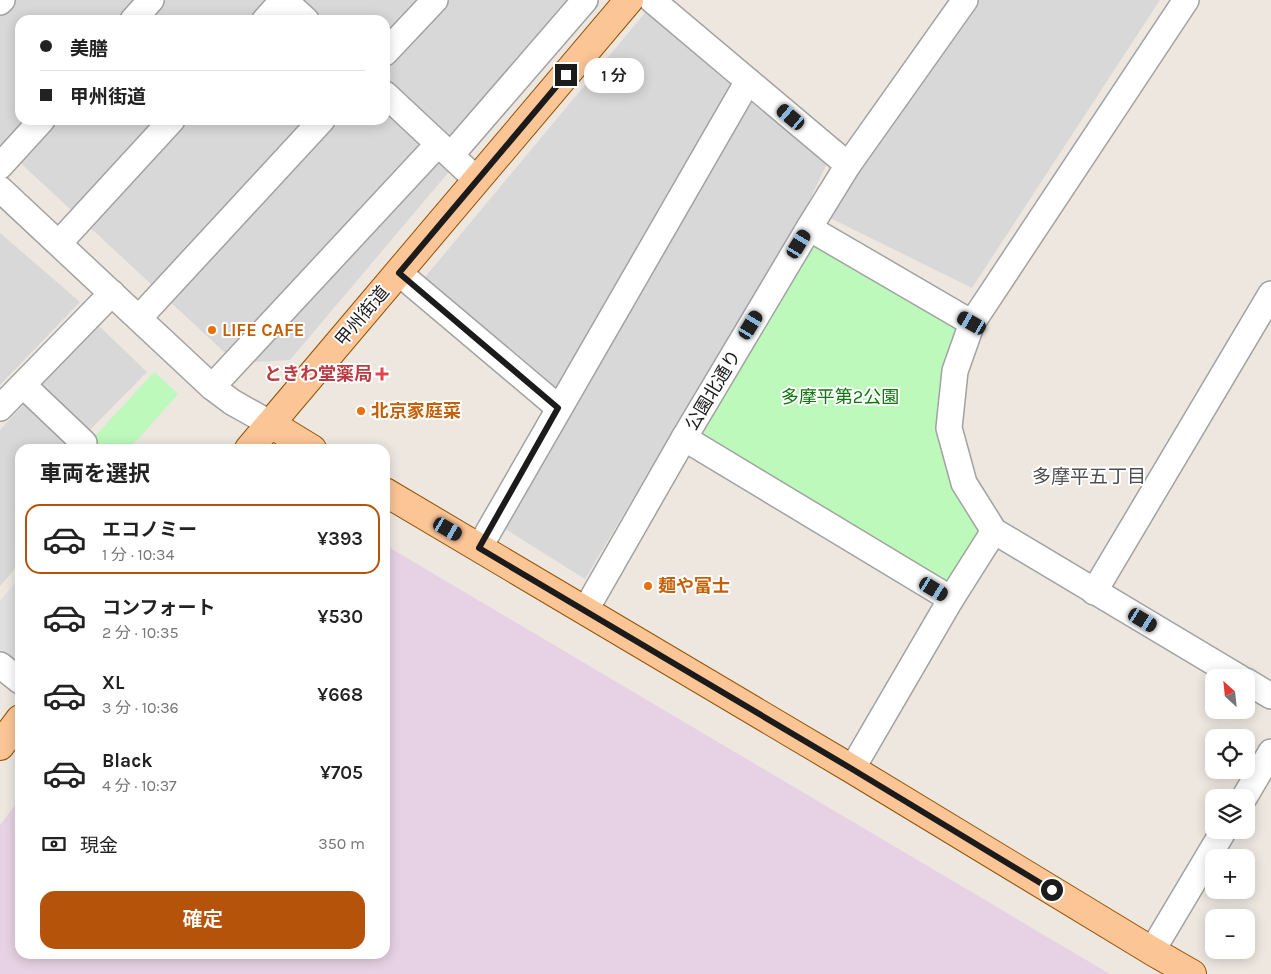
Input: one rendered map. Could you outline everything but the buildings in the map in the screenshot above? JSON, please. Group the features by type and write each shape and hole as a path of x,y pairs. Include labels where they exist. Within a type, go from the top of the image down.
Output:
{"main road":[{"name":"甲州街道","path":"253,444 629,0"},
{"path":"271,424 304,444"},
{"path":"390,495 852,769 1192,974"},
{"path":"0,746 15,726"}],"street":[{"path":"138,15 151,0"},
{"path":"270,15 284,0 300,15"},
{"path":"390,48 435,0"},
{"path":"212,387 444,150 585,0"},
{"path":"652,0 848,165"},
{"name":"公園北通り","path":"585,611 684,438 848,165 965,0"},
{"path":"1186,0 972,323 955,371 950,428 964,483 994,531 1225,669"},
{"path":"479,548 748,81"},
{"path":"390,99 477,180"},
{"path":"0,166 37,125"},
{"path":"59,243 167,125"},
{"path":"139,318 317,125"},
{"path":"0,189 212,387 232,402 271,424"},
{"path":"809,228 972,323"},
{"path":"399,273 558,408"},
{"path":"0,408 112,293"},
{"path":"1094,592 1271,294"},
{"path":"23,385 84,443"},
{"path":"684,438 951,599"},
{"path":"852,769 951,599 994,531"},
{"path":"0,665 15,677"},
{"path":"1255,686 1271,696"},
{"path":"1249,789 1271,752"},
{"path":"1152,951 1219,839"}],"shaded area":[{"path":"0,0 594,0 290,360 236,363 0,144"},
{"path":"978,0 1160,0 972,288 830,218 857,166"},
{"path":"649,8 737,77 558,395 421,282"},
{"path":"748,94 827,163 807,206 585,579 499,525"},
{"path":"0,233 80,302 0,385"},
{"path":"98,325 147,372 76,444 15,444 15,569 0,586 0,430"},
{"path":"390,548 1110,974 0,974 0,825 15,806 15,959 390,959"},
{"path":"15,584 15,677 0,665 0,601"}],"green space":[{"name":"多摩平第2公園","path":"809,228 972,323 949,428 994,531 951,599 684,438"},
{"path":"154,372 178,394 133,444 88,444"}],"place":[{"name":"LIFE CAFE","path":"212,330"},
{"name":"ときわ堂薬局","path":"382,374"},
{"name":"北京家庭菜","path":"361,411"},
{"name":"麺や富士","path":"648,586"}],"district":[{"name":"多摩平五丁目","path":"1089,477"}],"route":[{"path":"566,75 399,273 558,408 479,548 1052,890"}]}
